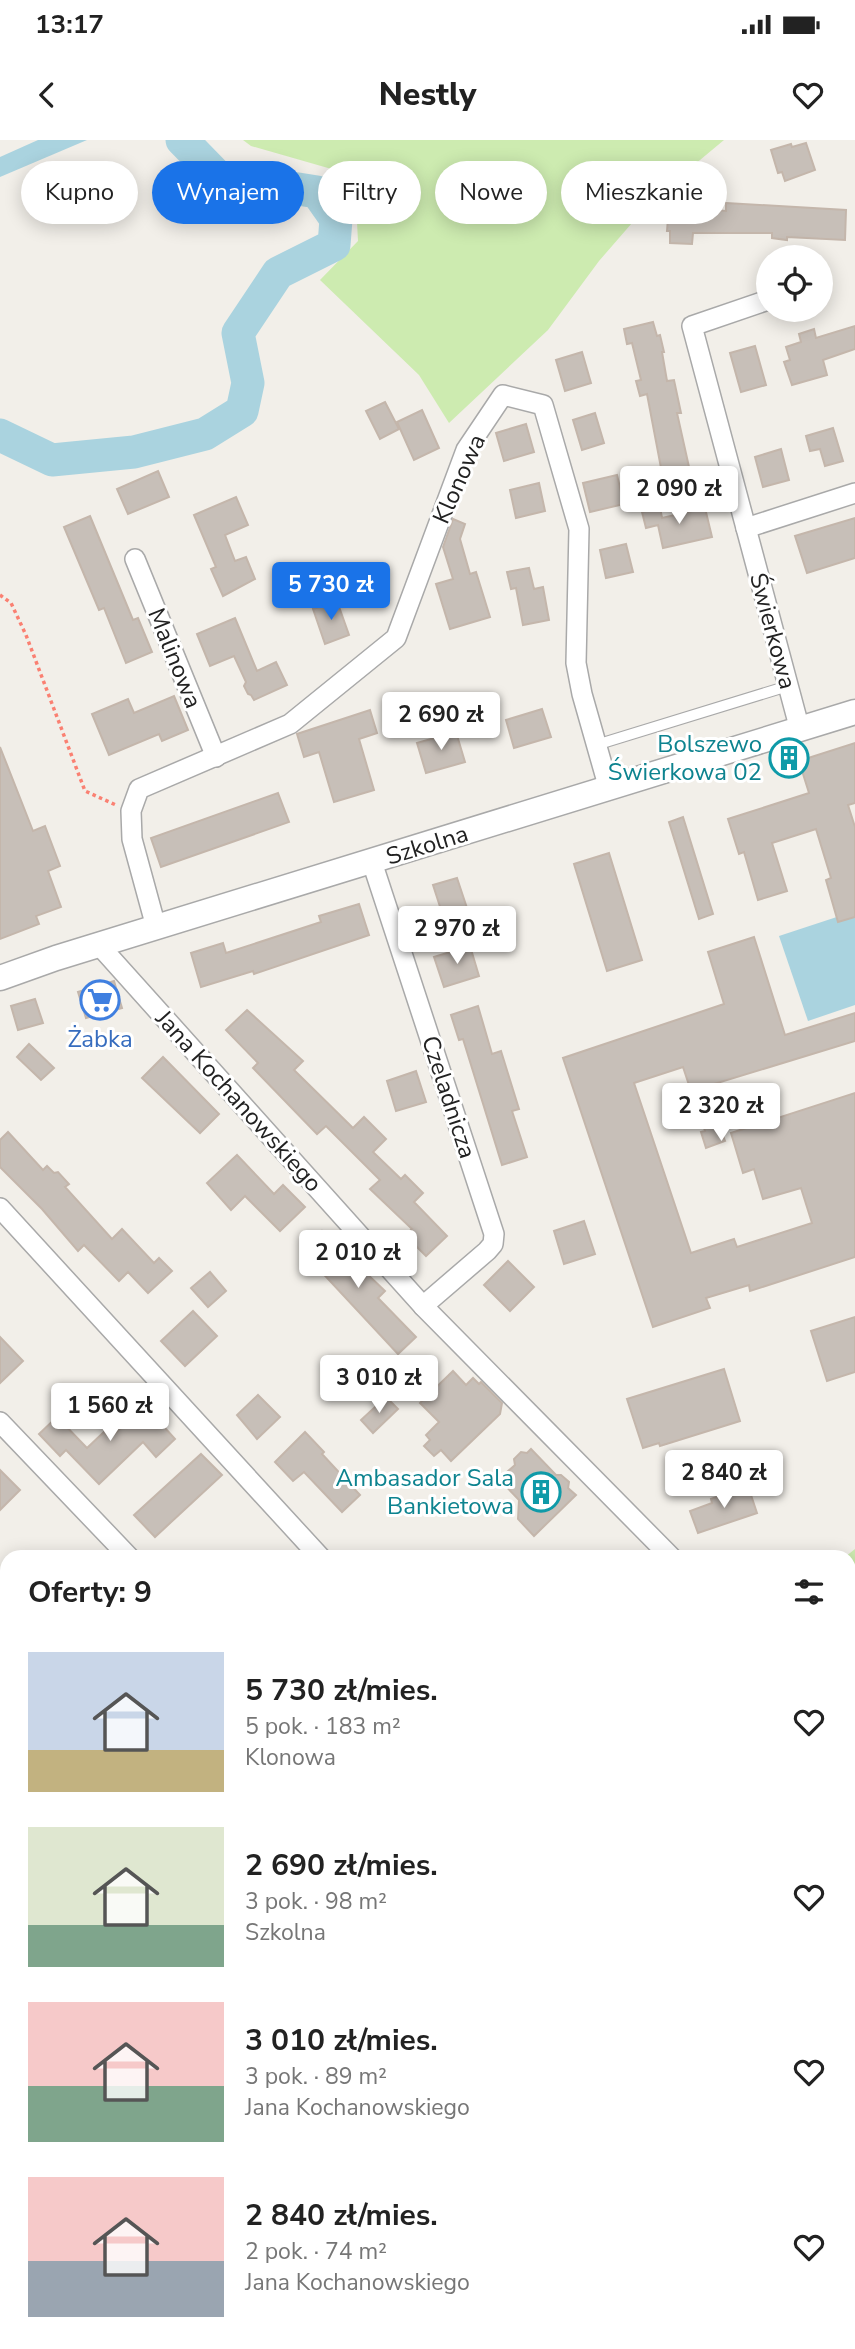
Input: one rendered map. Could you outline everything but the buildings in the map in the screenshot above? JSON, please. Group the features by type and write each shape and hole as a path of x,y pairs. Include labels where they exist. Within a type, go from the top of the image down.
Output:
{"street":[{"name":"Świerkowa","path":"756,304 692,326 800,730"},
{"name":"Klonowa","path":"131,811 139,789 290,724 396,638 466,450 503,395 543,405 579,529 576,663 609,789"},
{"path":"746,528 855,493"},
{"name":"Malinowa","path":"135,559 216,757"},
{"name":"Szkolna","path":"0,978 156,927 855,712"},
{"path":"131,811 132,839 156,927"},
{"name":"Czeladnicza","path":"372,862 494,1234 493,1244 423,1306"},
{"name":"Jana Kochanowskiego","path":"99,945 423,1306 664,1550"},
{"path":"0,1208 314,1550"},
{"path":"0,1422 122,1550"}],"lane":[{"path":"596,745 788,686"}],"path":[{"path":"0,595 12,603 26,635 85,791 131,811"}],"green space":[{"path":"243,140 724,140 699,161 561,161 561,224 631,224 599,261 548,330 449,423 419,375 320,280 358,241 357,224 421,224 421,161 318,161 318,165 251,146"}],"water":[{"path":"38,140 87,140 38,161 21,161 21,168 0,177 0,157"},
{"path":"855,911 855,1005 808,1021 779,936"}],"waterway":[{"path":"0,435 52,460 134,452 205,434 242,411 248,383 238,333 278,273 334,245 336,219 317,192 273,185 225,184 182,140"}],"place":[{"name":"Bolszewo Świerkowa 02","path":"789,758"},
{"name":"Żabka","path":"100,1000"},
{"name":"Ambasador Sala Bankietowa","path":"541,1492"}]}
